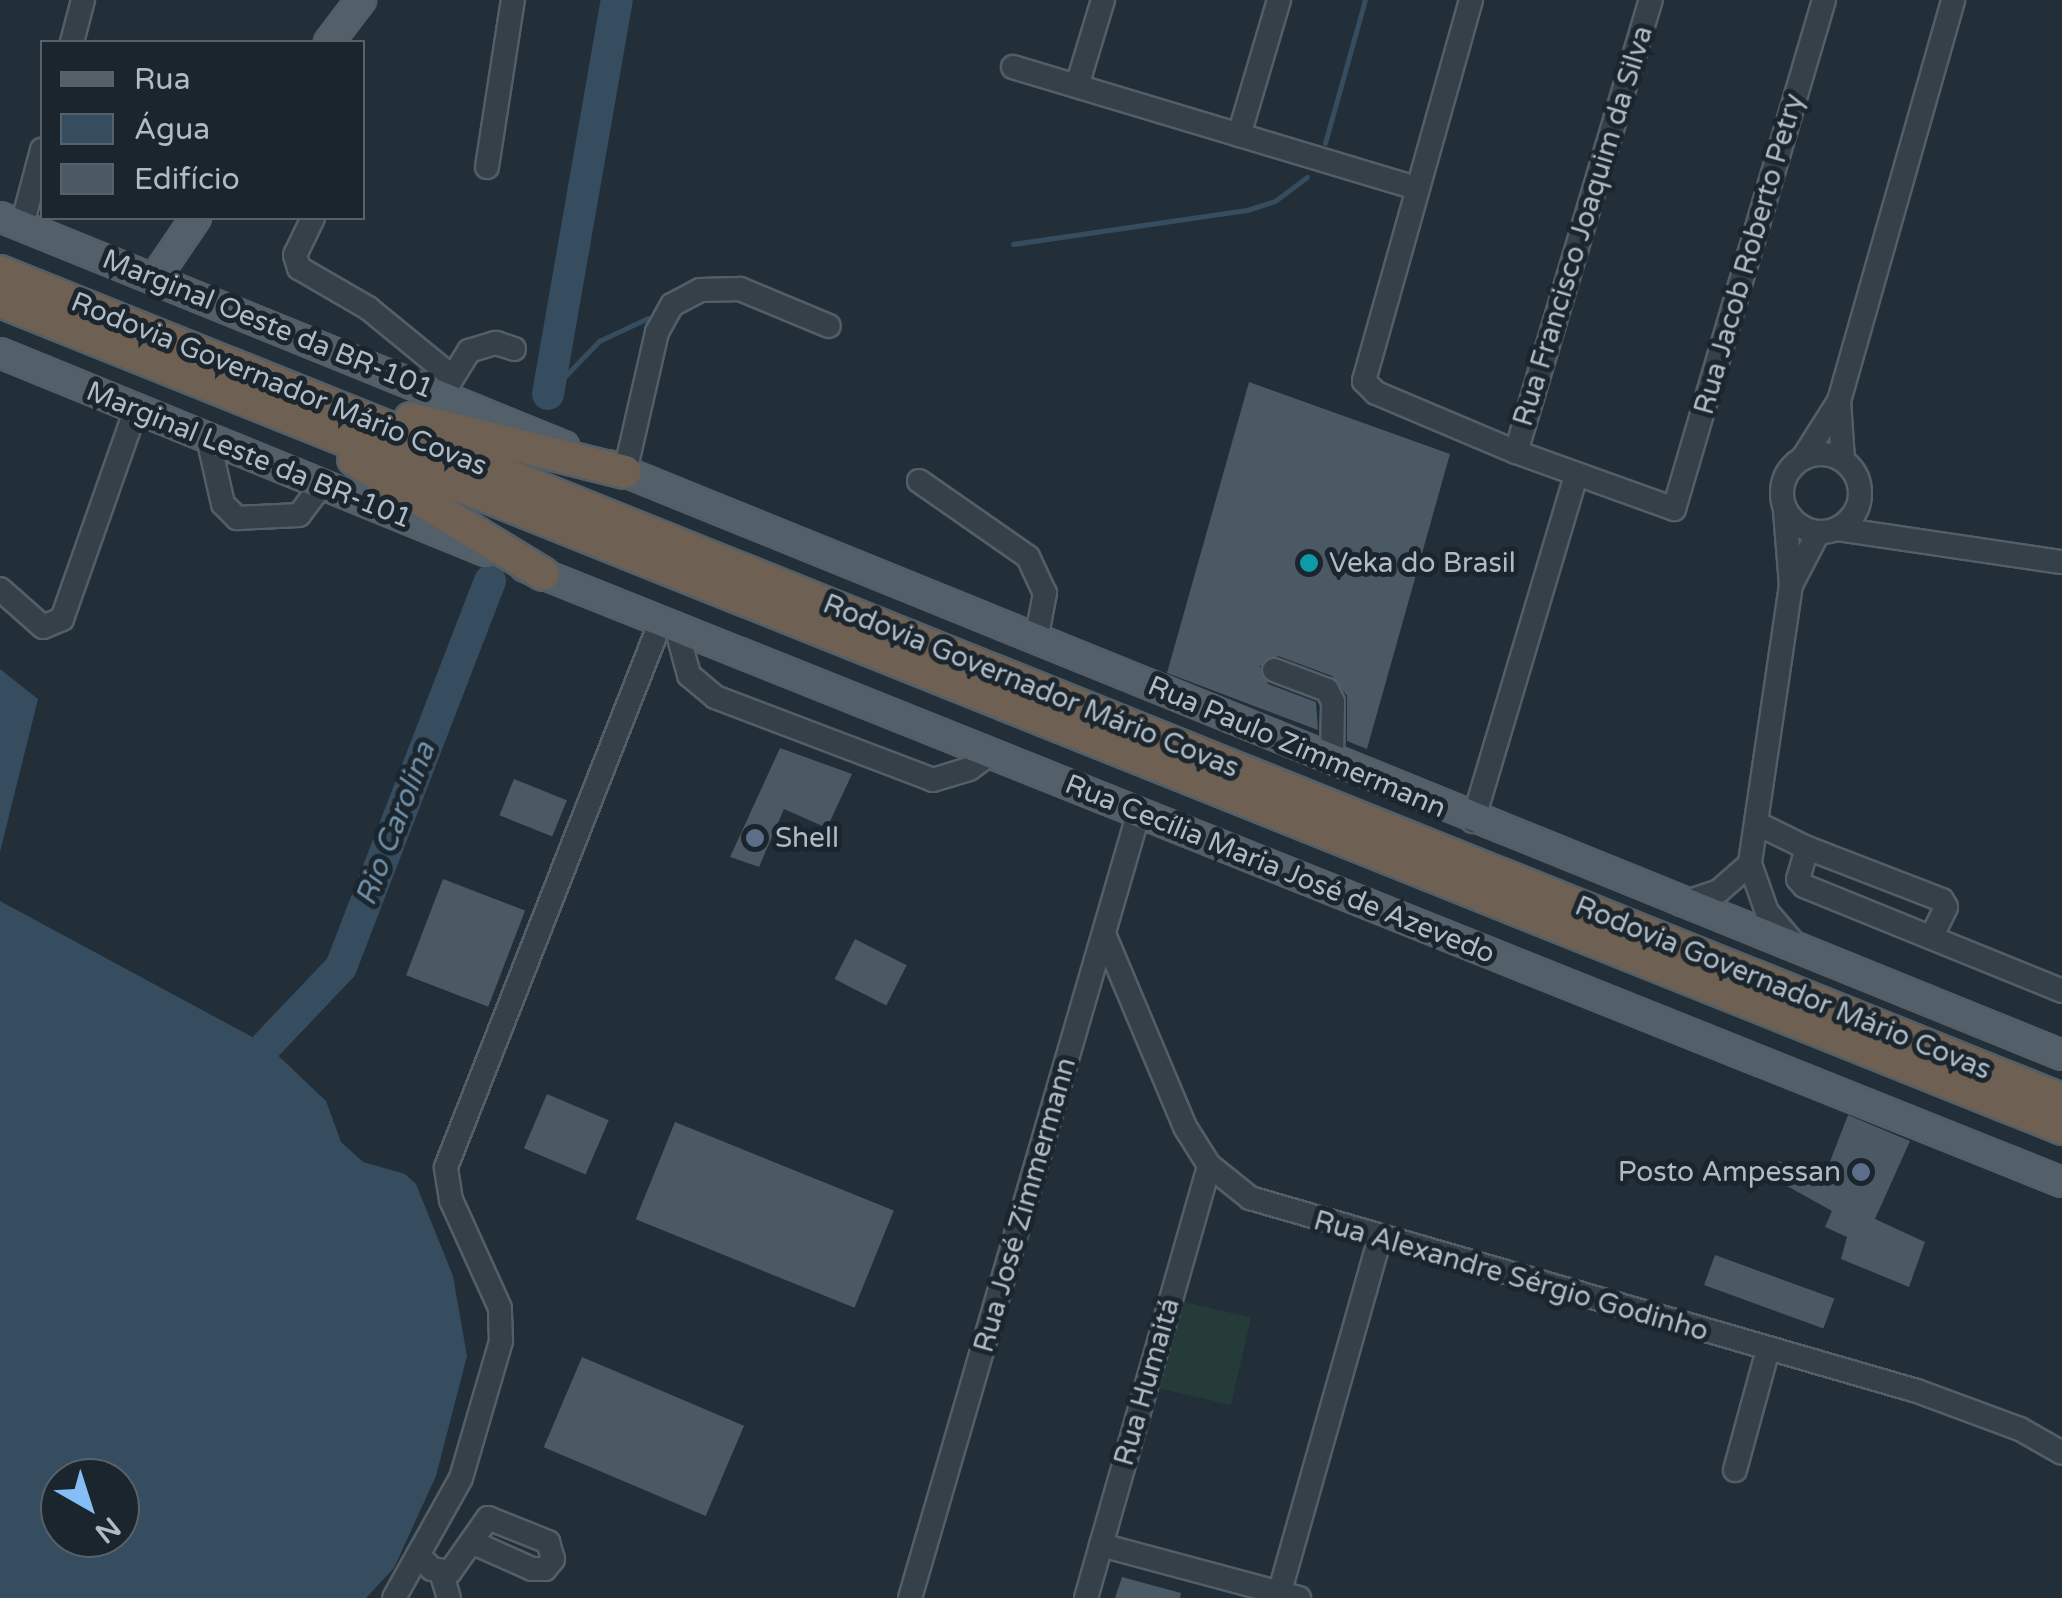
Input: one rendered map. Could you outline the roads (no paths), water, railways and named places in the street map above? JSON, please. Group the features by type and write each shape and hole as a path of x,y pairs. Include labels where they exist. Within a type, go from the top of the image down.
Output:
{"highway":[{"name":"Rodovia Governador Mário Covas","path":"0,272 281,400 2062,1128"},
{"name":"Rodovia Governador Mário Covas","path":"0,301 281,400 2062,1100"},
{"path":"281,400 625,472"},
{"path":"281,400 544,574"}],"main road":[{"path":"331,40 361,0"},
{"path":"155,278 195,220"},
{"name":"Marginal Oeste da BR-101","path":"11,221 447,386 535,434"},
{"name":"Marginal Leste da BR-101","path":"0,354 498,556"},
{"name":"Rua Paulo Zimmermann","path":"535,434 1473,821 2062,1055"},
{"name":"Rua Cecília Maria José de Azevedo","path":"498,556 2062,1182"}],"street":[{"path":"73,40 83,0"},
{"path":"487,167 512,0"},
{"path":"1077,86 1103,0"},
{"path":"1239,135 1279,0"},
{"path":"1472,0 1364,381 1376,392 1576,476 1473,821"},
{"name":"Rua Francisco Joaquim da Silva","path":"1516,452 1651,0"},
{"name":"Rua Jacob Roberto Petry","path":"1576,476 1674,509 1824,0"},
{"path":"1803,953 1767,912 1750,864 1791,586 1783,481 1803,458 1839,401 1953,0"},
{"path":"1013,66 1417,188"},
{"path":"11,221 40,155"},
{"path":"311,220 295,255 300,268 368,308 447,386 482,344 514,349"},
{"path":"625,472 657,332 672,305 700,290 740,288 829,326"},
{"path":"1839,401 1843,460"},
{"path":"0,589 44,627 62,620 136,408"},
{"path":"208,438 222,504 237,518 299,516 322,484"},
{"path":"1791,586 1828,531 1854,515 1860,496 1856,476 1843,460 1823,454 1803,458"},
{"path":"919,481 1028,556 1045,594 1036,640"},
{"path":"1860,496 1894,532"},
{"path":"1785,511 1799,526 1828,531 1894,532 2006,558 2059,554"},
{"path":"669,624 689,675 715,698 934,780 969,770 991,753"},
{"path":"394,1598 460,1478 501,1341 500,1308 451,1200 446,1166 669,624"},
{"path":"1274,670 1326,690 1334,702 1332,761"},
{"name":"Rua José Zimmermann","path":"910,1598 1139,812"},
{"path":"1756,823 1807,848 1942,900 1946,907 1932,936"},
{"path":"1807,848 1798,879 1804,886 2062,991"},
{"path":"1681,904 1720,891 1750,864"},
{"name":"Rua Alexandre Sérgio Godinho","path":"1104,934 1169,1094 1209,1165 1267,1206 1948,1400 2062,1453"},
{"name":"Rua Humaitá","path":"1086,1598 1209,1165"},
{"path":"1101,1544 1286,1596 1380,1238"},
{"path":"1735,1470 1768,1348"},
{"path":"441,1572 458,1568 474,1543"},
{"path":"418,1555 441,1572 449,1598"}],"water":[{"path":"0,669 38,699 0,852"},
{"path":"0,901 267,1045 326,1101 341,1142 363,1162 405,1174 416,1184 453,1276 467,1356 436,1476 394,1568 366,1598 0,1598"}],"waterway":[{"name":"Rio Carolina","path":"548,394 617,0"},
{"path":"1325,143 1365,0"},
{"path":"1013,244 1247,210 1275,201 1307,177"},
{"path":"548,394 599,341 648,318"},
{"name":"Rio Carolina","path":"267,1045 341,967 490,581"}],"place":[{"name":"Veka do Brasil","path":"1309,563"},
{"name":"Shell","path":"755,838"},
{"name":"Posto Ampessan","path":"1861,1172"}]}
